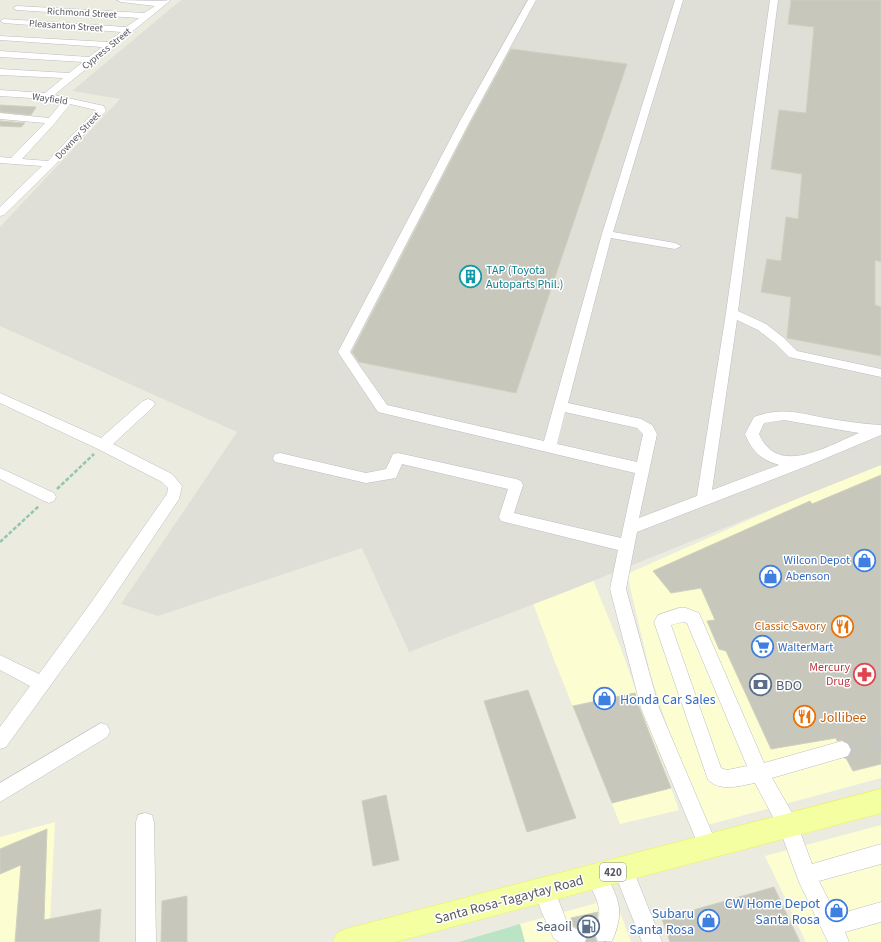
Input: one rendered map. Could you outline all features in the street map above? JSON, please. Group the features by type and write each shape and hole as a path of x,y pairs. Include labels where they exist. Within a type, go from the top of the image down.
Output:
{"main road":[{"name":"Santa Rosa-Tagaytay Road","path":"346,942 881,801"}],"street":[{"path":"2,23 25,0"},
{"path":"121,0 165,2"},
{"path":"532,0 465,121 344,352 383,409 643,469"},
{"path":"548,447 561,406 607,234 678,0"},
{"path":"704,499 732,312 774,0"},
{"name":"Cypress Street","path":"47,96 70,76 93,60 109,45 165,2"},
{"name":"Richmond Street","path":"17,8 147,16"},
{"name":"Pleasanton Street","path":"2,23 128,30"},
{"path":"0,38 109,45"},
{"path":"0,54 93,60"},
{"path":"0,72 70,76"},
{"name":"Wayfield","path":"0,93 47,96 99,106"},
{"path":"14,161 52,121 68,100"},
{"name":"Downey Street","path":"50,164 101,111 99,106"},
{"path":"0,116 52,121"},
{"path":"0,160 50,164"},
{"path":"0,213 50,164"},
{"path":"607,234 675,246"},
{"path":"732,312 762,327 780,341 793,354 881,373"},
{"path":"0,398 103,445 167,478 175,486 174,496 96,609 0,741"},
{"path":"103,445 148,404"},
{"path":"561,406 641,424 647,428 650,434 618,588 650,708 709,847"},
{"path":"802,462 789,463 777,461 763,454 755,443 752,434 759,420 768,416 789,416 839,425 880,430"},
{"path":"280,458 366,478 391,474 398,458 516,485 506,517 628,537 704,499 802,462 880,430"},
{"path":"0,473 49,497"},
{"path":"842,750 759,773 727,779 719,778 714,774 662,622 664,620 685,614 693,618 759,773 788,826 806,874 835,934 881,912"},
{"path":"0,662 42,684"},
{"path":"0,793 101,730"},
{"path":"145,822 146,942"},
{"path":"806,874 881,854"},
{"path":"623,869 652,942"},
{"path":"596,876 606,896 612,916 605,934"},
{"path":"545,890 552,912 561,932 576,939"}],"shaded area":[{"path":"181,0 881,0 881,465 568,591 409,652 362,548 158,616 121,604 237,432 0,326 0,227 120,99 72,91"},
{"name":"WalterMart","path":"881,465 881,778 700,827 651,676 627,574 810,493"},
{"name":"Honda Car Sales","path":"593,580 620,646 679,810 620,824 555,662 533,603"},
{"path":"55,822 49,942 0,942 0,837"},
{"name":"CW Home Depot Santa Rosa","path":"881,825 881,942 806,942 765,856"},
{"path":"615,898 631,942 525,942 520,924"},
{"path":"520,924 525,942 459,942"}],"building":[{"path":"791,0 881,0 881,262 875,260 875,305 881,307 881,356 787,338 791,297 761,292 767,259 781,261 786,217 798,219 802,174 771,169 779,110 806,113 814,27 788,24"},
{"name":"TAP (Toyota Autoparts Phil.)","path":"511,49 627,64 516,393 359,362 352,352 471,122"},
{"path":"0,105 36,107 31,115 0,112"},
{"path":"0,121 25,123 21,127 0,126"},
{"path":"881,475 881,764 853,771 846,758 849,757 852,749 849,743 843,740 837,741 836,738 771,749 726,651 719,649 707,621 715,620 701,588 671,593 653,571 810,501 812,504"},
{"path":"528,690 576,818 527,832 484,701"},
{"path":"635,693 671,788 612,803 573,706"},
{"path":"386,795 399,860 373,866 362,801"},
{"path":"47,829 44,920 101,909 99,942 15,942 21,865 0,874 0,849"},
{"path":"774,887 800,942 670,942 662,919"},
{"path":"187,896 187,942 161,942 162,901"},
{"path":"598,912 594,934 597,942 587,942 584,931 573,926 571,918"}],"tunnel":[{"path":"842,750 881,740"},
{"path":"576,939 605,934"}],"place":[{"name":"TAP (Toyota Autoparts Phil.)","path":"470,277"},
{"name":"Wilcon Depot","path":"865,560"},
{"name":"Abenson","path":"771,576"},
{"name":"Classic Savory","path":"842,626"},
{"name":"WalterMart","path":"763,647"},
{"name":"Mercury Drug","path":"865,674"},
{"name":"BDO","path":"761,685"},
{"name":"Honda Car Sales","path":"605,699"},
{"name":"Jollibee","path":"804,717"},
{"name":"CW Home Depot Santa Rosa","path":"836,911"},
{"name":"Subaru Santa Rosa","path":"709,921"},
{"name":"Seaoil","path":"588,926"}]}
